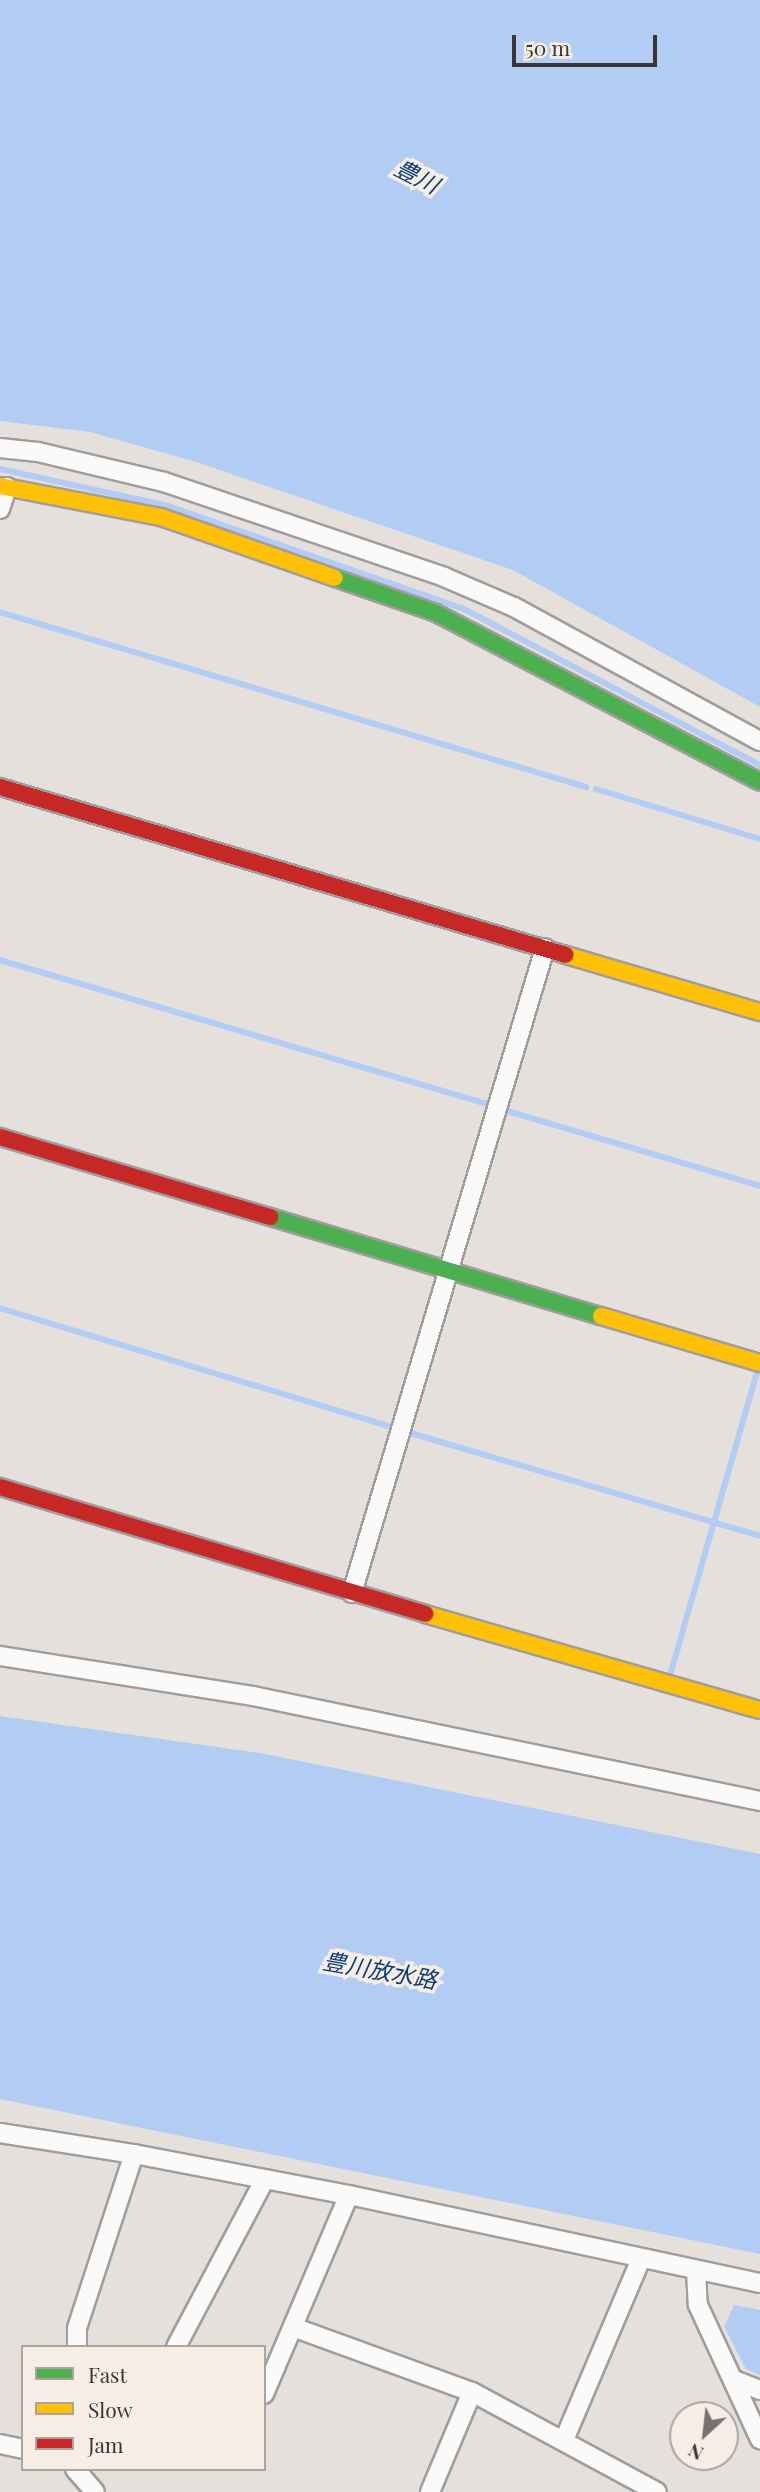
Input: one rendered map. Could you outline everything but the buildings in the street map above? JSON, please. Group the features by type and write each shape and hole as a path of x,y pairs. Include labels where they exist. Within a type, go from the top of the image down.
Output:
{"street":[{"path":"0,449 38,452 164,482 444,577 514,607 760,741"},
{"path":"0,509 3,487 161,517 436,613 760,782"},
{"path":"0,787 760,1012"},
{"path":"352,1593 545,948"},
{"path":"0,1137 760,1363"},
{"path":"0,1487 352,1593 760,1710"},
{"path":"0,1656 253,1696 760,1801"},
{"path":"0,2133 134,2154 349,2195 760,2283"},
{"path":"77,2345 76,2328 134,2154"},
{"path":"177,2345 265,2179"},
{"path":"266,2389 349,2195"},
{"path":"564,2440 641,2259"},
{"path":"696,2271 698,2305 760,2439"},
{"path":"293,2327 472,2392 657,2492"},
{"path":"734,2380 760,2390"},
{"path":"430,2492 472,2392"},
{"path":"0,2444 21,2449"},
{"path":"77,2471 95,2492"}],"water":[{"name":"豊川","path":"0,0 760,0 760,707 513,570 193,461 90,432 0,421"},
{"name":"豊川放水路","path":"0,1716 260,1753 760,1854 760,2254 0,2099"},
{"path":"734,2305 760,2310 760,2375 746,2369 724,2327"}],"waterway":[{"path":"0,469 168,506 464,609 760,765"},
{"path":"0,612 586,787"},
{"path":"596,789 760,839"},
{"path":"0,960 490,1105"},
{"path":"504,1110 760,1186"},
{"path":"0,1308 395,1428"},
{"path":"671,1672 757,1372"},
{"path":"407,1432 760,1536"}],"traffic: fast":[{"path":"335,578 436,613 760,782"},
{"path":"270,1217 601,1316"}],"traffic: slow":[{"path":"0,486 161,517 335,578"},
{"path":"566,955 760,1012"},
{"path":"601,1316 760,1363"},
{"path":"425,1614 760,1710"}],"traffic: jam":[{"path":"0,787 566,955"},
{"path":"0,1137 270,1217"},
{"path":"0,1487 425,1614"}]}
